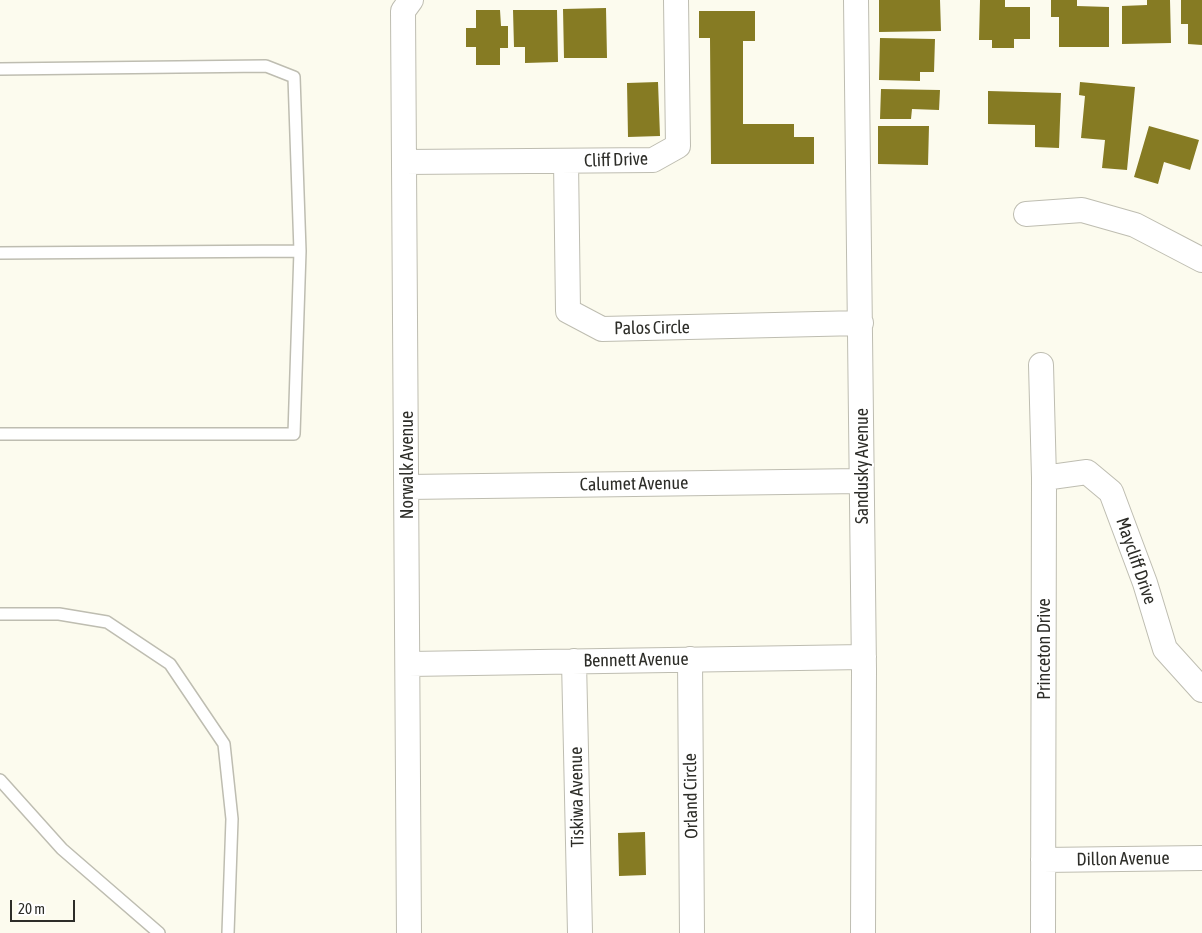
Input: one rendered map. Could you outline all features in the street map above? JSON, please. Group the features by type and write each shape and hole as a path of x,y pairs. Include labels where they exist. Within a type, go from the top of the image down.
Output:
{"street":[{"name":"Norwalk Avenue","path":"409,933 409,664 403,11 411,0"},
{"name":"Cliff Drive","path":"405,162 653,160 678,146 676,0"},
{"name":"Sandusky Avenue","path":"856,0 864,657 863,933"},
{"name":"Palos Circle","path":"566,161 568,311 602,329 861,323"},
{"path":"1026,214 1082,210 1135,225 1202,260"},
{"name":"Princeton Drive","path":"1041,365 1044,478 1043,933"},
{"name":"Maycliff Drive","path":"1044,478 1087,472 1111,492 1145,583 1165,649 1202,690"},
{"name":"Calumet Avenue","path":"407,488 861,481"},
{"name":"Bennett Avenue","path":"409,664 864,657"},
{"name":"Orland Circle","path":"690,659 692,933"},
{"name":"Tiskiwa Avenue","path":"574,661 580,933"},
{"name":"Dillon Avenue","path":"1043,860 1202,858"}],"lane":[{"path":"0,69 266,66 294,77 300,250 294,434 0,434"},
{"path":"0,253 300,250"},
{"path":"0,614 59,614 107,622 170,664 224,744 232,819 228,933"},
{"path":"0,780 62,849 159,933"}],"building":[{"path":"879,0 940,0 941,31 879,32"},
{"path":"980,0 1005,0 1005,7 1030,7 1030,39 1014,39 1014,48 992,48 992,40 979,40"},
{"path":"1051,0 1077,0 1077,6 1109,7 1109,47 1059,47 1059,17 1051,17"},
{"path":"1147,0 1170,0 1171,43 1122,44 1122,6 1147,5"},
{"path":"1181,0 1202,0 1202,45 1188,44 1188,24 1181,24"},
{"path":"606,8 607,58 564,58 563,9"},
{"path":"476,10 500,10 501,26 508,26 508,48 500,48 500,65 476,65 476,47 466,47 466,28 476,28"},
{"path":"513,10 557,10 558,62 525,63 525,47 514,47"},
{"path":"699,11 755,11 755,41 743,41 743,124 794,124 794,137 814,137 814,164 711,164 710,38 699,38"},
{"path":"880,38 935,39 934,72 920,72 920,81 879,80"},
{"path":"658,82 660,136 628,137 627,83"},
{"path":"1080,82 1135,87 1127,170 1102,168 1105,140 1081,138 1085,96 1079,95"},
{"path":"881,89 940,90 939,110 912,109 911,119 880,119"},
{"path":"988,91 1061,93 1059,148 1035,147 1035,125 988,124"},
{"path":"878,126 929,126 928,165 878,164"},
{"path":"1149,126 1199,140 1190,170 1164,162 1158,184 1134,177"},
{"path":"645,832 646,875 619,876 618,833"}]}
